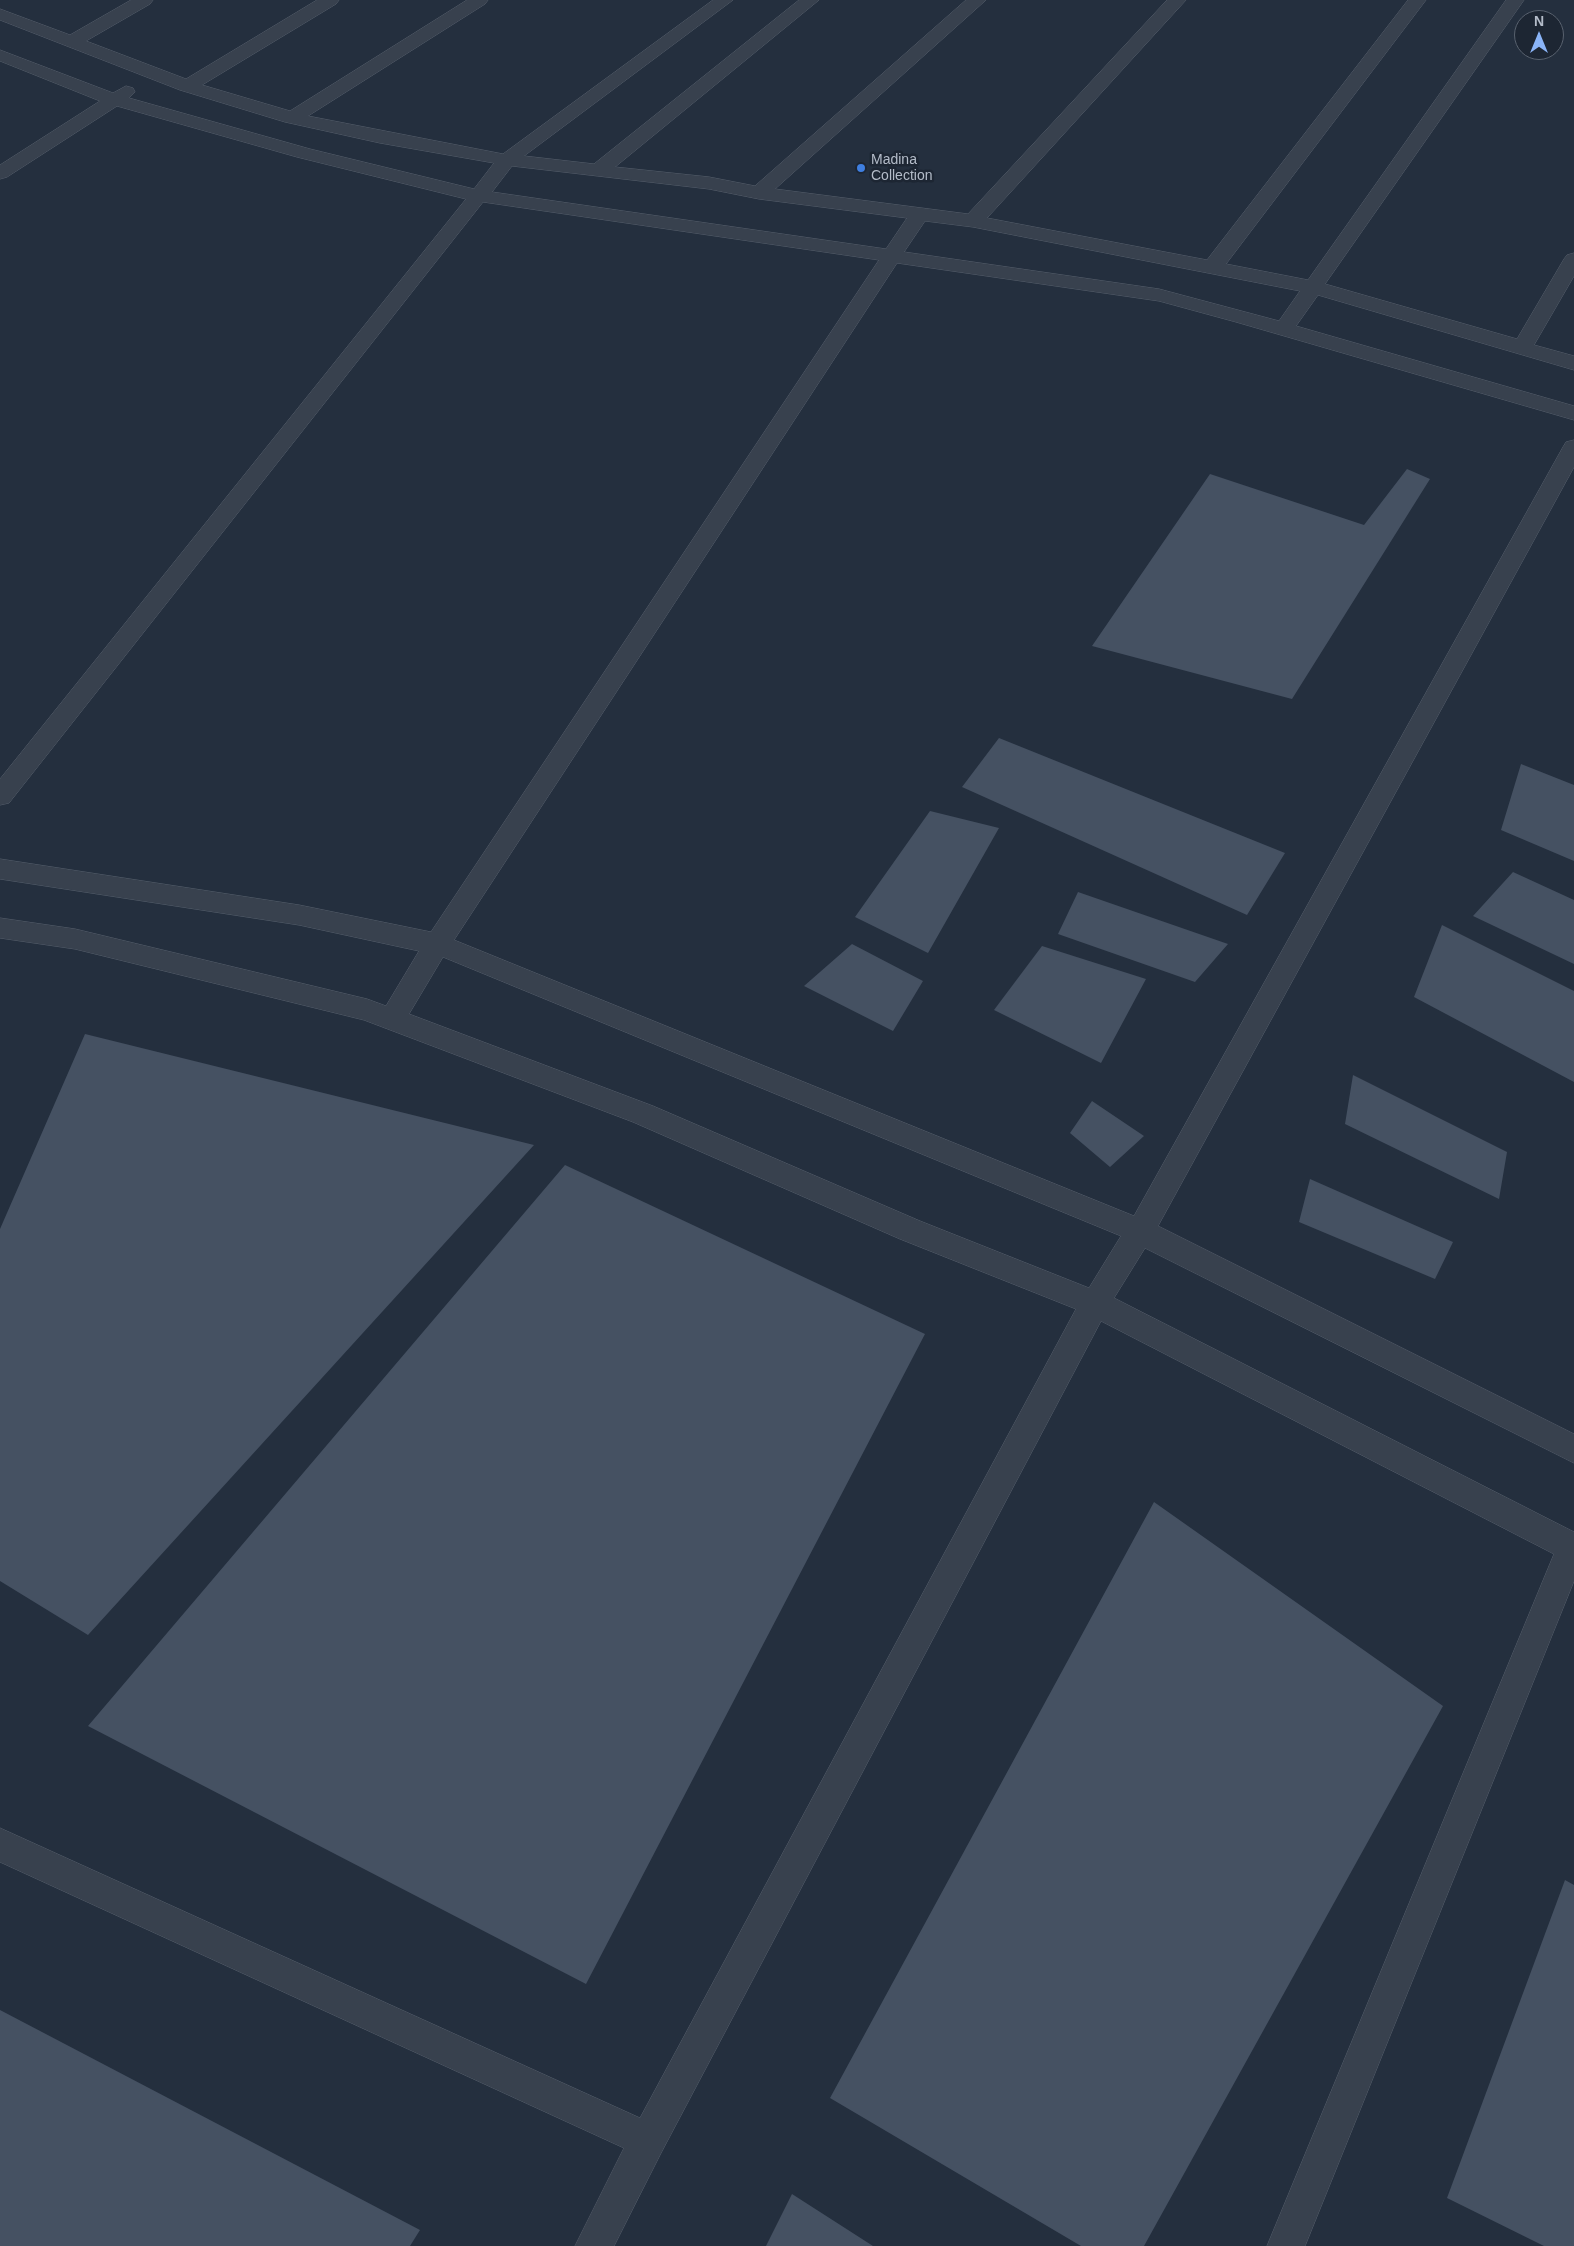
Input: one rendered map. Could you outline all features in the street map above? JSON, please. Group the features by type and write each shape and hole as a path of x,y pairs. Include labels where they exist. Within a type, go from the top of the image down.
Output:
{"street":[{"path":"71,42 144,0"},
{"path":"187,86 330,0"},
{"path":"292,118 479,0"},
{"path":"0,796 507,160 724,0"},
{"path":"599,170 810,0"},
{"path":"759,193 977,0"},
{"path":"973,221 1177,0"},
{"path":"1212,268 1417,0"},
{"path":"1284,328 1515,0"},
{"path":"0,14 187,86 292,118 507,160 709,183 759,193 973,221 1313,287 1574,363"},
{"path":"0,55 114,100 304,153 478,196 1160,295 1284,328 1574,413"},
{"path":"0,172 154,74"},
{"path":"392,1019 437,944 920,213"},
{"path":"1522,348 1574,259"},
{"path":"594,2246 648,2140 1095,1303 1140,1231 1574,447"},
{"path":"0,869 298,915 437,944 1140,1231 1574,1449"},
{"path":"0,928 75,939 368,1010 643,1114 910,1230 1095,1303 1573,1548 1286,2246"},
{"path":"0,1845 648,2140"}],"building":[{"path":"1407,469 1430,479 1292,699 1092,646 1210,474 1364,525"},
{"path":"999,738 1285,853 1247,915 962,787"},
{"path":"1521,764 1574,785 1574,861 1501,830"},
{"path":"930,811 999,828 928,953 855,917"},
{"path":"1513,872 1574,900 1574,964 1473,916"},
{"path":"1078,892 1228,944 1195,982 1058,934"},
{"path":"1442,925 1574,991 1574,1082 1414,997"},
{"path":"852,944 923,981 893,1031 804,986"},
{"path":"1042,946 1146,979 1101,1063 994,1010"},
{"path":"85,1034 534,1145 88,1635 0,1581 0,1229"},
{"path":"1353,1075 1507,1152 1499,1199 1345,1124"},
{"path":"1092,1101 1144,1136 1110,1167 1070,1133"},
{"path":"565,1165 925,1334 586,1984 88,1726"},
{"path":"1310,1179 1453,1242 1435,1279 1299,1222"},
{"path":"1154,1502 1443,1706 1144,2246 1081,2246 830,2098"},
{"path":"1565,1880 1574,1885 1574,2246 1544,2246 1447,2198"},
{"path":"0,2010 420,2230 410,2246 0,2246"},
{"path":"792,2194 873,2246 766,2246"}],"place":[{"name":"Madina Collection","path":"861,168"}]}
